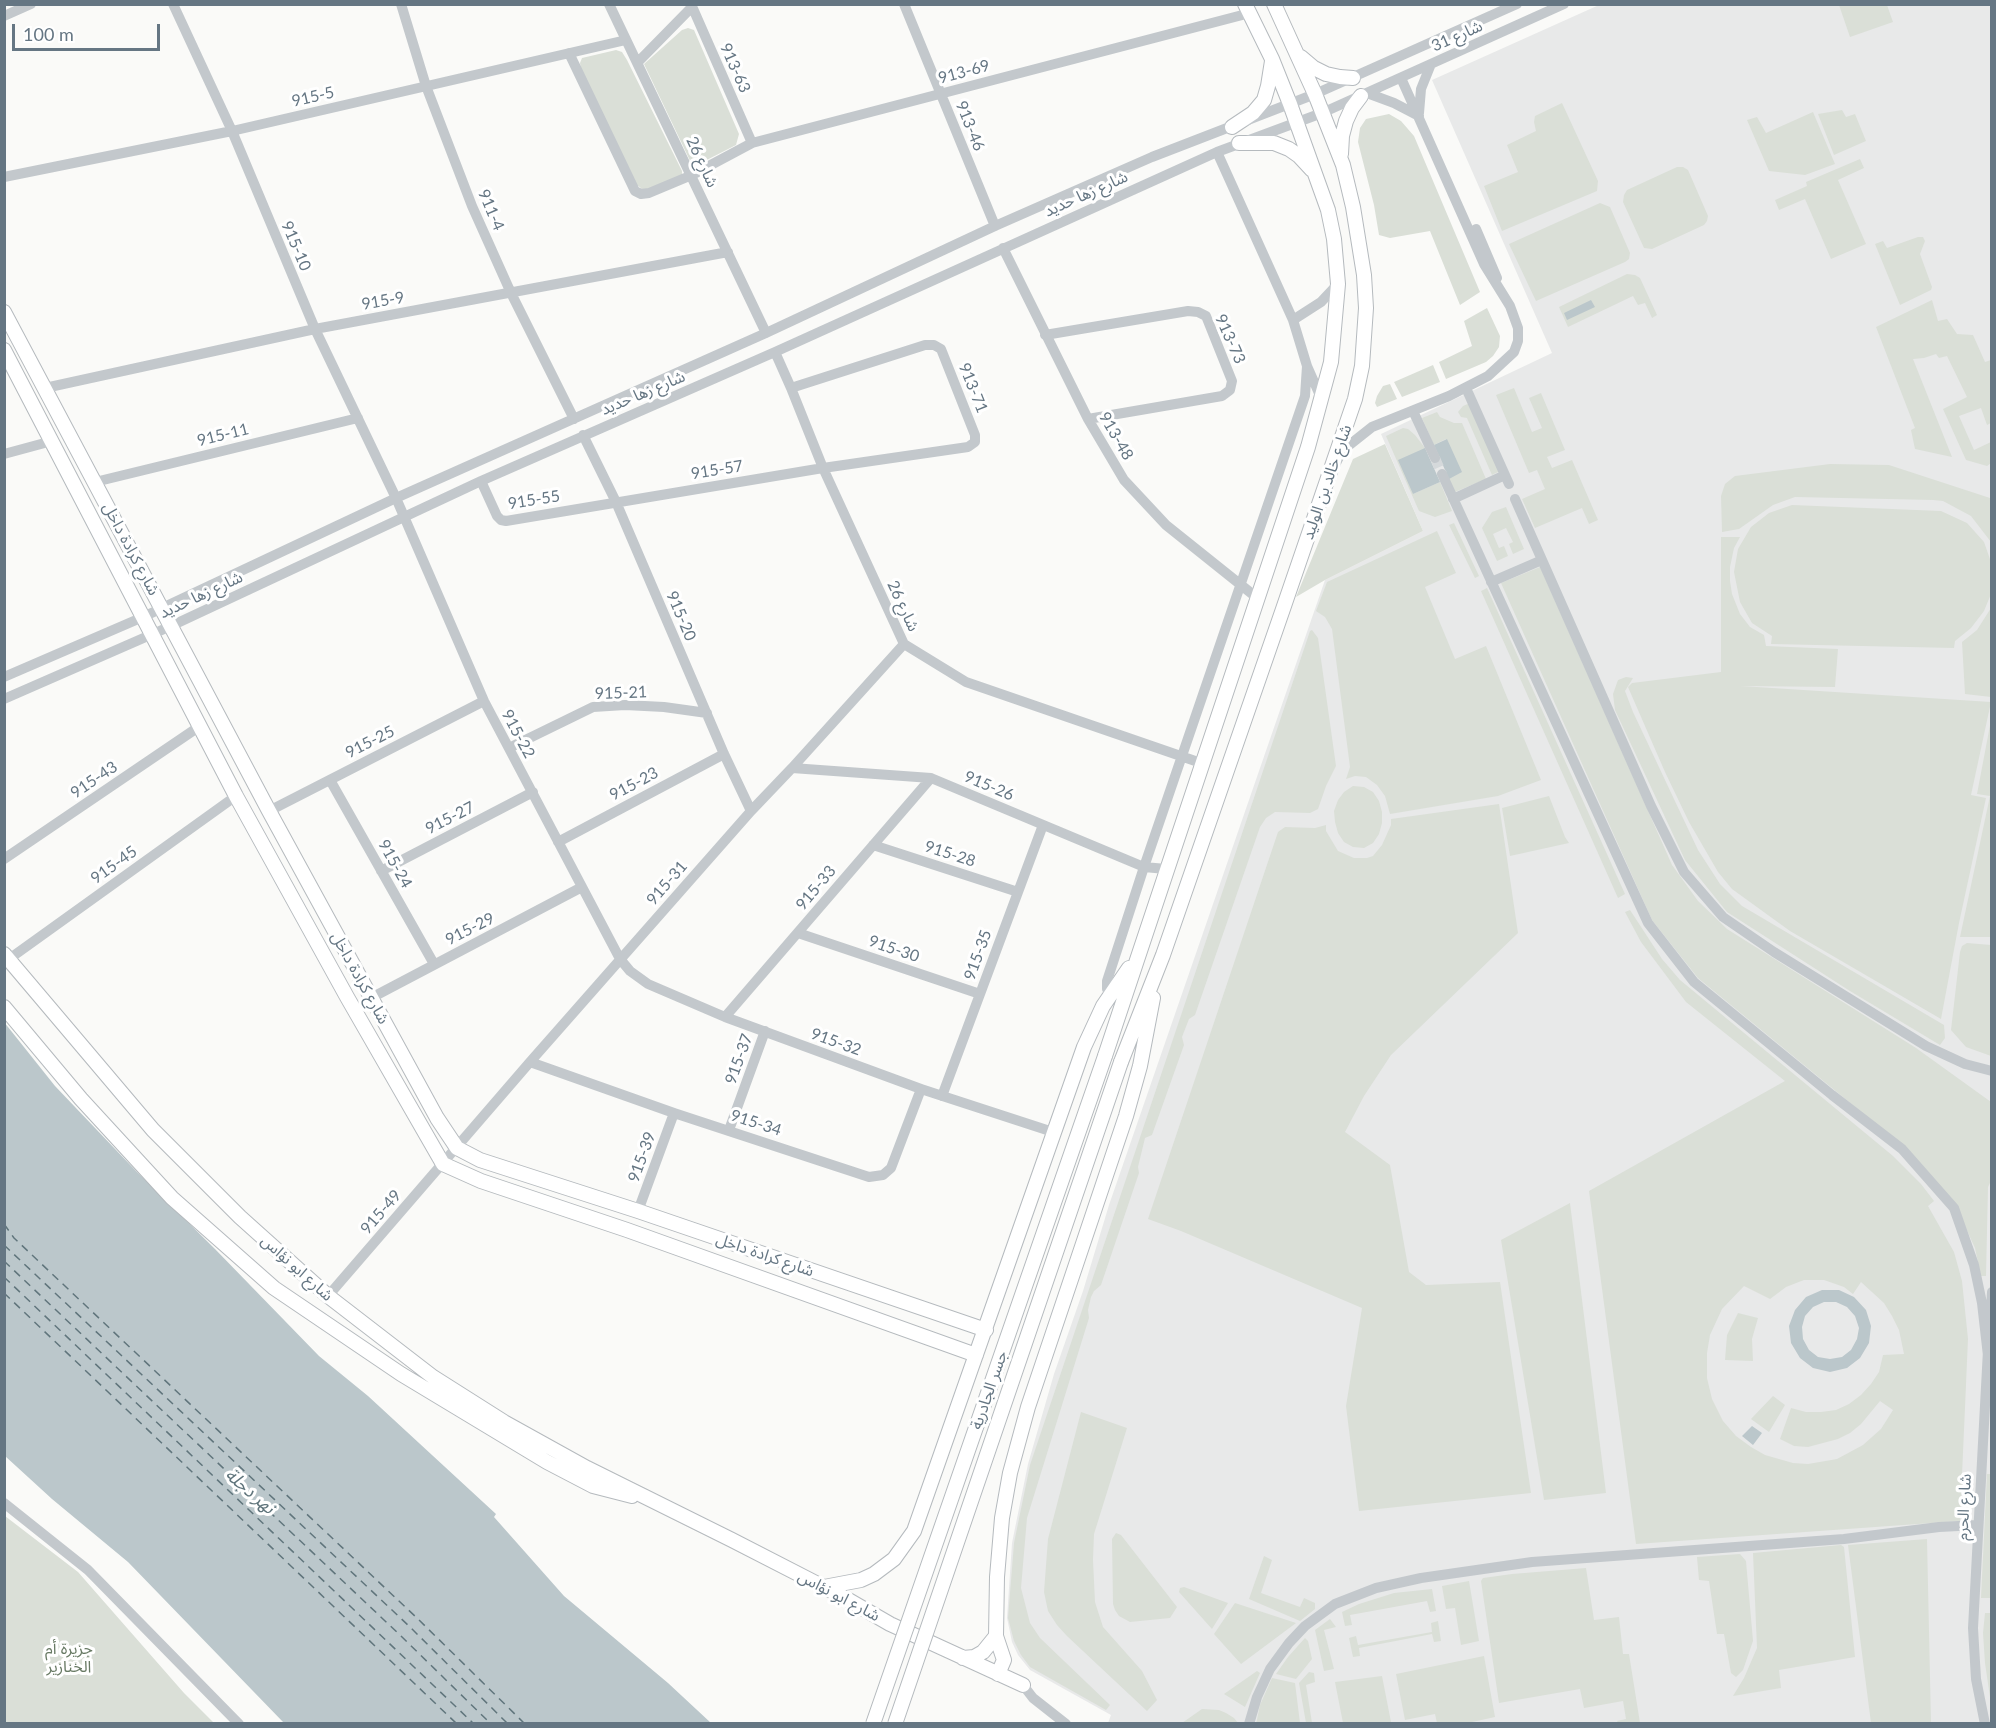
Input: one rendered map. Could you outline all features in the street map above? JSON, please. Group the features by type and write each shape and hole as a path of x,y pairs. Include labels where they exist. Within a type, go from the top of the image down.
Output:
{"main road":[{"name":"شارع خالد بن الوليد","path":"1163,955 1355,399 1362,366 1365,336 1364,275 1353,207 1342,165 1315,94 1274,4"},
{"name":"شارع خالد بن الوليد","path":"1140,948 1322,400 1331,362 1338,284 1328,210 1315,173 1284,107 1272,59 1247,9"},
{"path":"1294,50 1303,60 1323,73 1353,78"},
{"path":"1232,127 1253,114 1264,100 1272,59"},
{"path":"1342,165 1342,136 1352,108 1364,94"},
{"path":"1239,143 1274,143 1299,156 1315,173"},
{"name":"شارع كرادة داخل","path":"4,312 269,811 437,1118 458,1148 480,1160 638,1211 986,1330"},
{"name":"شارع كرادة داخل","path":"4,350 236,796 347,998 443,1164 481,1181 627,1230 976,1355"},
{"path":"34,406 48,393"},
{"path":"824,1587 861,1580 874,1574 894,1559 908,1541 919,1521 1089,1033 1140,948"},
{"name":"جسر الجادرية","path":"873,1724 1140,948"},
{"path":"998,1674 1004,1660 996,1636 1000,1538 1015,1451 1126,1116 1140,1066 1155,983 1163,955"},
{"name":"جسر الجادرية","path":"895,1724 1121,1062 1163,955"},
{"name":"شارع ابو نؤاس","path":"7,956 153,1130 240,1217 327,1296 396,1350 461,1396 554,1450 824,1587 890,1624 1023,1686"},
{"name":"شارع ابو نؤاس","path":"4,1007 81,1099 172,1198 273,1288 401,1374 547,1462 593,1486 657,1503"},
{"path":"963,1658 983,1652 996,1636"},
{"path":"996,1636 1023,1686"}],"street":[{"path":"4,16 31,4"},
{"name":"915-10","path":"173,4 231,131 315,329 396,498"},
{"name":"911-4","path":"401,4 426,86 472,206 511,293 574,419"},
{"name":"شارع 26","path":"609,4 766,333"},
{"name":"913-46","path":"904,4 995,226"},
{"name":"شارع 31","path":"1315,94 1517,4"},
{"name":"شارع 31","path":"1322,113 1564,4"},
{"path":"638,62 691,6"},
{"name":"913-63","path":"691,6 752,143"},
{"name":"913-69","path":"569,53 635,191 641,194 692,176 752,143 941,94 1247,9"},
{"name":"915-5","path":"4,177 231,131 626,40"},
{"path":"1419,116 1421,89 1431,64"},
{"path":"1327,481 1343,450 1360,436 1385,421 1467,388 1488,376 1514,352 1518,341 1518,328 1510,306 1484,264 1401,78"},
{"name":"شارع زها حديد","path":"4,677 143,617 396,498 766,333 995,226 1152,157 1315,94"},
{"path":"1364,94 1394,103 1419,116"},
{"name":"شارع زها حديد","path":"4,699 171,626 403,516 775,352 1217,152 1322,113"},
{"path":"1217,152 1293,320 1307,366 1322,400"},
{"name":"913-48","path":"1003,248 1088,419 1124,480 1166,525 1256,597"},
{"name":"915-9","path":"48,393 315,329 728,252"},
{"path":"1293,320 1321,303 1338,284"},
{"name":"913-73","path":"1045,335 1188,311 1206,316 1232,381 1230,390 1222,396 1088,419"},
{"name":"913-71","path":"791,387 925,345 934,345 941,350 975,435 975,442 968,447 823,468"},
{"name":"شارع 26","path":"775,352 823,468 904,644 966,682 1201,763"},
{"path":"1111,995 1107,989 1107,981 1305,396 1307,366"},
{"path":"1453,499 1507,480 1467,388"},
{"path":"1413,411 1435,458"},
{"name":"915-11","path":"95,482 358,418"},
{"name":"915-20","path":"583,435 616,502 724,754 751,811"},
{"path":"4,454 52,441"},
{"name":"915-57","path":"616,502 823,468"},
{"path":"1442,474 1648,923 1694,982 1902,1149 1954,1208 1974,1265 1982,1303 1988,1356"},
{"name":"915-55","path":"481,481 496,516 506,521 616,502"},
{"name":"915-22","path":"396,498 484,701 620,959"},
{"path":"1515,499 1650,806 1684,872 1723,917 1774,952 1926,1046 1965,1064 1992,1071"},
{"path":"1491,582 1542,560"},
{"name":"915-31","path":"458,1148 620,959 751,811 904,644"},
{"name":"915-25","path":"269,811 484,701"},
{"name":"915-21","path":"509,748 593,707 655,706 707,714"},
{"name":"915-43","path":"4,859 200,726"},
{"name":"915-23","path":"558,842 724,754"},
{"name":"915-26","path":"792,768 931,778 1144,867 1166,869"},
{"name":"915-33","path":"725,1017 931,778"},
{"name":"915-24","path":"330,780 434,964"},
{"name":"915-27","path":"381,871 532,792"},
{"name":"915-45","path":"7,956 236,796"},
{"name":"915-35","path":"942,1096 1043,825"},
{"name":"915-28","path":"873,845 1018,892"},
{"name":"915-29","path":"371,998 582,887"},
{"name":"915-30","path":"798,933 980,994"},
{"name":"915-32","path":"620,959 630,971 648,984 725,1017 921,1089 1053,1132"},
{"name":"915-37","path":"729,1131 765,1031"},
{"name":"915-34","path":"530,1062 674,1113 869,1177 883,1175 891,1168 921,1089"},
{"name":"915-39","path":"638,1211 674,1113"},
{"name":"915-49","path":"327,1296 458,1148"},
{"name":"شارع الحرم","path":"1985,1724 1978,1687 1974,1645 1978,1525 1992,1292"},
{"path":"4,1503 88,1570 239,1724"},
{"path":"1249,1724 1257,1697 1270,1669 1289,1643 1305,1626 1335,1604 1376,1588 1421,1578 1532,1562 1844,1539 1939,1527 1978,1525"},
{"path":"1023,1686 1066,1724"}],"shaded area":[{"path":"1599,5 1991,5 1991,1723 1108,1723 1111,1715 1030,1670 1018,1655 1012,1642 1007,1618 1012,1543 1028,1464 1054,1374 1083,1291 1109,1205 1325,580 1423,531 1381,434 1552,353 1432,80"}],"green space":[{"path":"1839,5 1887,5 1893,22 1850,37"},
{"path":"688,28 694,30 739,134 736,145 693,167 644,64 682,30"},
{"path":"616,50 622,52 627,60 682,171 682,175 649,190 637,185 581,69 582,58"},
{"path":"1562,103 1598,181 1597,191 1502,231 1484,186 1518,172 1507,145 1536,131 1535,116"},
{"path":"1842,110 1846,117 1855,114 1866,141 1834,155 1818,114"},
{"path":"1813,112 1835,164 1805,175 1769,171 1747,120 1757,117 1766,133"},
{"path":"1389,114 1401,121 1414,136 1480,292 1460,305 1430,231 1390,238 1379,235 1358,142 1360,128 1366,119"},
{"path":"1860,159 1864,168 1838,180 1866,244 1831,259 1805,199 1779,210 1775,200 1807,186 1806,182"},
{"path":"1677,167 1688,170 1708,216 1707,221 1704,225 1652,249 1644,248 1623,202 1624,195 1627,190"},
{"path":"1600,203 1610,207 1630,253 1629,259 1536,301 1509,244"},
{"path":"1923,237 1925,241 1920,254 1932,287 1931,290 1900,305 1875,244 1883,241 1887,248"},
{"path":"1627,274 1640,278 1657,315 1652,318 1645,303 1638,305 1633,296 1568,327 1559,307"},
{"path":"1932,300 1938,321 1947,319 1957,334 1973,335 1985,362 1991,360 1991,423 1987,425 1981,408 1959,416 1974,450 1991,442 1991,463 1987,466 1966,460 1943,409 1967,397 1947,356 1939,358 1936,354 1913,359 1952,457 1915,449 1911,430 1915,428 1876,327"},
{"path":"1487,308 1500,336 1499,347 1486,362 1446,379 1439,362 1472,346 1464,321"},
{"path":"1433,365 1440,382 1402,397 1394,382"},
{"path":"1390,384 1397,399 1377,407 1375,403 1377,396 1383,386"},
{"path":"1514,388 1532,432 1542,428 1529,398 1541,393 1565,450 1547,457 1552,468 1572,460 1598,520 1589,524 1582,508 1535,528 1522,499 1545,489 1537,470 1529,473 1496,395"},
{"path":"1470,403 1498,469 1498,472 1492,475 1467,418 1461,417 1458,412"},
{"path":"1437,412 1440,417 1454,423 1462,423 1486,479 1455,492 1449,479 1446,439 1434,445 1422,418"},
{"path":"1403,428 1415,435 1425,448 1413,494 1440,482 1452,511 1435,517 1419,511 1386,436"},
{"path":"1385,444 1423,531 1296,597 1353,459"},
{"path":"1830,464 1889,465 1990,498 1991,542 1971,516 1943,501 1933,500 1795,497 1773,505 1739,529 1722,532 1721,496 1725,484 1735,476"},
{"path":"1792,505 1941,511 1967,523 1984,542 1991,562 1991,594 1984,611 1971,628 1955,641 1954,648 1771,644 1772,636 1752,623 1740,602 1734,572 1738,549 1751,527 1769,513"},
{"path":"1506,507 1524,549 1513,554 1509,544 1513,542 1506,528 1493,534 1499,548 1504,546 1508,556 1497,561 1482,528 1492,512"},
{"path":"1454,523 1479,576 1475,578 1449,525"},
{"path":"1437,531 1456,573 1425,587 1455,659 1486,646 1541,780 1498,796 1390,814 1385,796 1377,785 1366,777 1355,776 1346,779 1350,767 1332,629 1325,617 1316,611 1327,582"},
{"path":"1721,537 1740,537 1734,548 1730,567 1732,594 1740,614 1750,627 1764,635 1766,646 1838,649 1835,687 1741,686 1991,702 1971,795 1986,798 1941,1019 1790,931 1732,889 1718,872 1689,822 1665,772 1628,687 1632,683 1721,672"},
{"path":"1540,567 1672,865 1698,901 1727,929 1916,1048 1991,1102 1992,1179 1988,1187 1986,1276 1981,1276 1975,1248 1954,1202 1910,1152 1698,978 1652,920 1501,583"},
{"path":"1487,588 1625,894 1618,898 1481,591"},
{"path":"1991,608 1991,697 1965,694 1962,642 1977,630"},
{"path":"1312,630 1318,638 1336,766 1318,809 1310,813 1275,812 1266,818 1260,827 1195,1015 1189,1019 1182,1037 1184,1045 1152,1135 1145,1138 1138,1167 1139,1173 1101,1285 1091,1297 1089,1318 1027,1518 1021,1588 1030,1623 1040,1638 1110,1705 1106,1710 1030,1667 1021,1655 1014,1641 1008,1618 1014,1543 1030,1465"},
{"path":"1626,677 1633,678 1625,691 1633,712 1698,850 1720,884 1742,906 1944,1025 1945,1038 1940,1045 1850,991 1727,912 1685,860 1615,710 1613,694 1618,680"},
{"path":"1991,720 1991,937 1960,937 1990,796 1977,794"},
{"path":"1353,786 1364,787 1373,792 1382,812 1379,834 1373,843 1364,848 1353,847 1344,842 1335,822 1334,811 1338,800"},
{"path":"1549,796 1569,843 1510,856 1502,808"},
{"path":"1499,804 1518,933 1391,1055 1364,1096 1345,1132 1390,1165 1409,1272 1426,1285 1500,1282 1531,1493 1359,1511 1346,1406 1362,1308 1148,1219 1278,832 1285,827 1315,828 1326,825 1326,831 1338,851 1354,858 1367,858 1373,856 1382,845 1391,825 1391,819"},
{"path":"1630,910 1662,959 1680,980 1893,1156 1921,1184 1934,1201 1928,1206 1954,1252 1962,1281 1968,1339 1960,1521 1636,1544 1589,1191 1785,1081 1686,1002 1641,942 1625,912","holes":["1804,1280 1824,1280 1844,1287 1853,1294 1861,1282 1884,1303 1899,1330 1904,1354 1883,1355 1879,1372 1871,1384 1849,1404 1836,1410 1821,1412 1806,1412 1791,1408 1780,1439 1794,1446 1808,1447 1838,1439 1850,1433 1861,1424 1880,1401 1893,1410 1881,1429 1863,1445 1837,1459 1808,1464 1793,1463 1765,1455 1751,1447 1736,1436 1723,1421 1712,1399 1707,1378 1710,1335 1722,1309 1744,1286 1770,1299 1786,1287"]},
{"path":"1967,943 1991,945 1991,1056 1966,1047 1951,1030 1960,952 1962,946"},
{"path":"1570,1203 1606,1493 1544,1500 1501,1240"},
{"path":"1738,1313 1758,1318 1752,1339 1753,1361 1725,1360 1727,1335"},
{"path":"1773,1396 1785,1405 1769,1432 1751,1419"},
{"path":"1081,1412 1127,1428 1094,1534 1095,1602 1103,1627 1142,1671 1157,1700 1147,1711 1067,1636 1048,1611 1044,1592 1048,1539"},
{"path":"1987,1474 1992,1474 1991,1598 1981,1598"},
{"name":"جزيرة أم الخنازير","path":"5,1516 78,1572 184,1693 214,1723 5,1723"},
{"path":"1116,1533 1121,1535 1177,1607 1170,1618 1130,1622 1119,1616 1115,1610 1112,1539"},
{"path":"1927,1539 1931,1723 1871,1723 1848,1545"},
{"path":"1841,1545 1844,1547 1855,1657 1779,1670 1781,1688 1733,1696 1757,1648 1753,1553"},
{"path":"1740,1554 1746,1561 1753,1641 1743,1670 1736,1677 1731,1673 1724,1634 1717,1634 1709,1581 1699,1580 1697,1557"},
{"path":"1264,1556 1272,1560 1261,1593 1300,1607 1304,1598 1315,1603 1315,1609 1300,1621 1249,1599"},
{"path":"1586,1568 1594,1620 1619,1617 1623,1654 1629,1654 1640,1723 1618,1723 1617,1721 1626,1719 1623,1701 1584,1708 1580,1689 1499,1703 1481,1581 1483,1578 1512,1574"},
{"path":"1469,1581 1479,1641 1461,1645 1455,1608 1446,1609 1442,1586"},
{"path":"1184,1587 1228,1603 1212,1629 1179,1592 1180,1588"},
{"path":"1432,1589 1436,1611 1430,1612 1427,1601 1350,1615 1352,1625 1345,1626 1342,1612 1359,1604 1394,1593"},
{"path":"1235,1603 1296,1623 1241,1664 1214,1634"},
{"path":"1985,1613 1991,1613 1991,1704 1983,1633"},
{"path":"1330,1619 1336,1627 1324,1630 1334,1669 1324,1671 1315,1630"},
{"path":"1438,1621 1441,1641 1434,1642 1432,1634 1359,1648 1360,1656 1353,1657 1349,1638 1356,1636 1358,1645 1432,1632 1431,1623"},
{"path":"1305,1638 1308,1641 1312,1659 1296,1679 1276,1674 1288,1657"},
{"path":"1484,1656 1495,1717 1463,1724 1437,1723 1435,1714 1405,1720 1396,1674"},
{"path":"1257,1671 1260,1673 1245,1707 1224,1694"},
{"path":"1309,1672 1314,1673 1315,1682 1306,1685 1312,1723 1306,1723 1299,1683"},
{"path":"1382,1676 1391,1722 1343,1723 1335,1682"},
{"path":"1272,1678 1295,1683 1300,1723 1256,1724 1260,1705"},
{"path":"1202,1709 1219,1710 1234,1718 1238,1723 1182,1723"}],"water":[{"path":"1591,300 1595,307 1567,320 1564,313"},
{"path":"1447,439 1462,472 1449,479 1434,445"},
{"path":"1425,448 1440,482 1413,494 1398,460"},
{"name":"نهر دجلة","path":"4,1022 55,1086 319,1356 368,1396 496,1514 494,1517 564,1596 668,1683 711,1723 284,1723 128,1562 52,1499 5,1456"},
{"path":"1822,1290 1839,1290 1854,1297 1866,1310 1871,1326 1869,1343 1860,1358 1847,1368 1830,1372 1813,1368 1800,1358 1791,1343 1789,1326 1795,1310 1806,1297","holes":["1824,1302 1836,1302 1847,1307 1855,1316 1859,1328 1857,1339 1851,1350 1842,1357 1830,1359 1818,1357 1809,1350 1803,1339 1802,1327 1805,1316 1813,1307"]},
{"path":"1752,1426 1762,1433 1753,1445 1742,1436"}],"ferry route":[{"path":"4,1224 14,1238 418,1619 525,1724"},
{"path":"4,1245 410,1627 508,1724"},
{"path":"4,1261 491,1724"},
{"path":"4,1277 474,1724"},
{"path":"4,1293 457,1724"}],"tunnel":[{"path":"1435,458 1442,474"}]}
